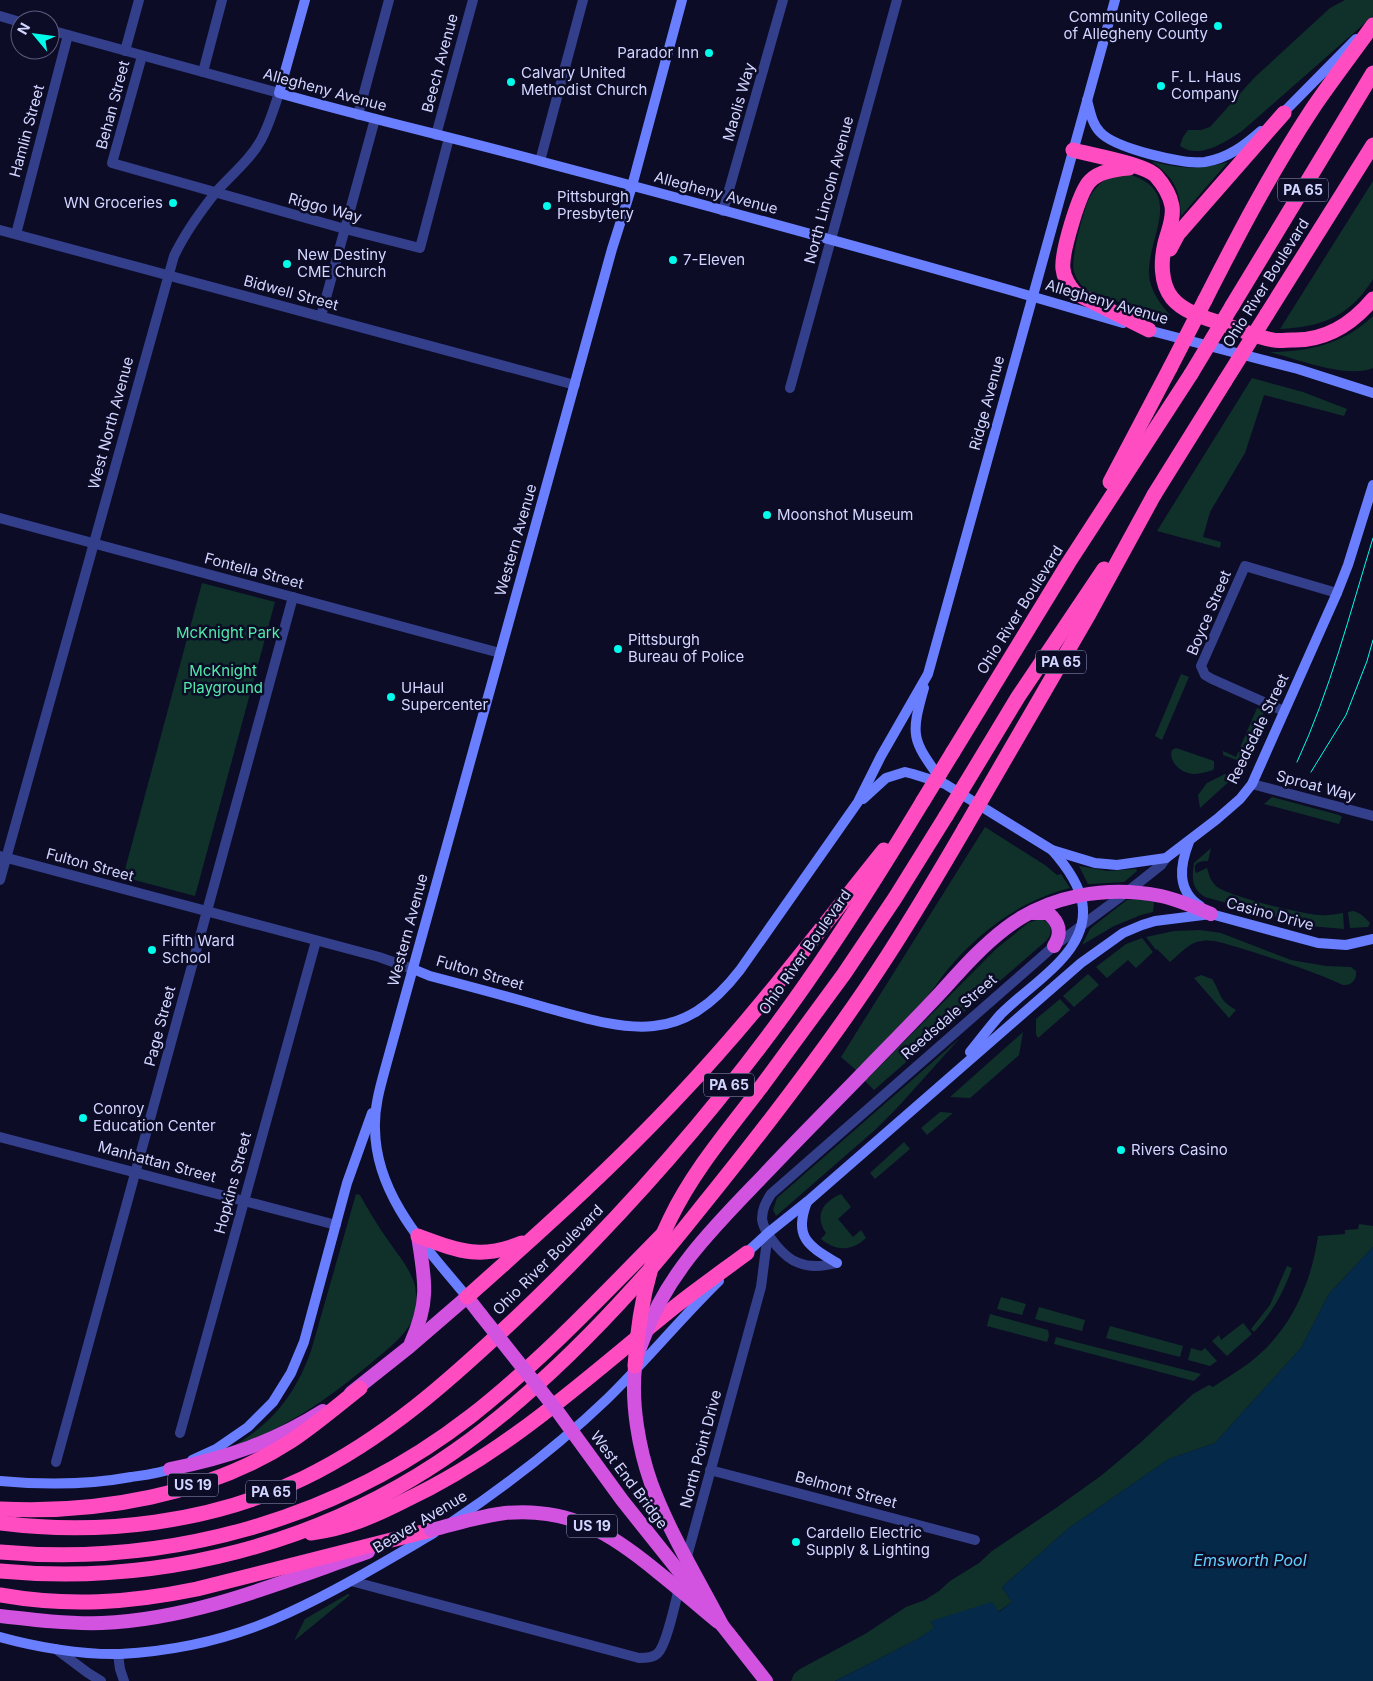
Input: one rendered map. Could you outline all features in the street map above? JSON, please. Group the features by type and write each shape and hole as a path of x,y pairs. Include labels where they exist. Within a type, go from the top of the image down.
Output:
{"highway":[{"path":"1069,562 1231,248 1283,156 1313,108 1373,24"},
{"name":"Ohio River Boulevard","path":"0,1523 57,1528 94,1528 188,1516 234,1504 292,1483 332,1464 364,1445 422,1403 537,1298 602,1231 679,1146 764,1041 804,986 881,870 1069,562 1191,374 1373,74"},
{"path":"1162,269 1169,250 1178,234 1284,113"},
{"name":"Ohio River Boulevard","path":"0,1571 94,1574 166,1567 236,1552 290,1536 334,1518 396,1488 454,1452 506,1411 556,1366 638,1284 761,1133 808,1070 886,958 924,898 1089,614 1154,495 1373,145"},
{"path":"1073,150 1140,167 1154,174 1166,190 1172,206 1171,226 1165,244 1162,269 1165,283 1172,298 1186,309 1273,340 1300,340 1321,338 1352,321 1373,299"},
{"path":"1140,167 1115,169 1096,175 1089,182 1078,204 1065,250 1063,271 1069,286 1075,292 1149,330"},
{"path":"722,1625 667,1520 651,1482 639,1438 636,1416 635,1366 640,1315 652,1264 661,1238 670,1217 696,1174 849,966 900,890 1037,667 1154,495"},
{"path":"467,1297 658,1118 704,1070 785,974 922,801"},
{"path":"635,1366 641,1344 655,1310 675,1275 688,1259 745,1195 988,944 1007,927 1032,912 1067,899 1082,895 1112,892 1127,892 1168,898 1211,914"},
{"path":"1032,912 1048,913 1058,922 1059,935 1054,946"},
{"path":"0,1552 60,1556 93,1555 164,1548 231,1534 296,1513 357,1487 443,1436 520,1374 599,1299 761,1133"},
{"path":"409,1347 421,1320 425,1296 424,1274 418,1236 453,1249 485,1253 512,1247 531,1239"},
{"path":"290,1536 336,1530 360,1521 414,1497 466,1469 551,1409 678,1304 747,1253"},
{"name":"West End Bridge","path":"467,1297 558,1412 622,1500 766,1681"},
{"name":"US 19","path":"0,1509 56,1510 112,1505 152,1497 193,1485 248,1464 282,1447 320,1420 467,1297"},
{"path":"170,1470 227,1456 261,1443 317,1415 360,1388"},
{"name":"US 19","path":"0,1595 69,1603 128,1601 307,1567 485,1516 505,1513 540,1513 570,1518 596,1528 622,1543 722,1625"},
{"path":"0,1616 66,1622 102,1622 172,1614 213,1604 307,1567"}],"main road":[{"name":"West North Avenue","path":"279,93 304,0"},
{"name":"Western Avenue","path":"0,1481 79,1484 109,1481 170,1470 233,1439 262,1415 283,1388 295,1366 304,1342 347,1183 380,1088 612,249 632,186 682,0"},
{"name":"Ridge Avenue","path":"858,802 881,756 928,674 1115,0"},
{"path":"1087,100 1095,125 1110,140 1128,148 1180,161 1204,162 1236,152 1284,113 1336,58 1373,24"},
{"name":"Allegheny Avenue","path":"279,93 374,120 540,161 831,240 1149,330 1298,369 1373,393"},
{"name":"Reedsdale Street","path":"1166,858 1189,842 1240,799 1252,784 1337,593 1348,565 1373,485"},
{"path":"928,674 915,721 915,733 920,750 945,784"},
{"path":"858,802 886,778 905,772 945,784 1052,850 1095,862 1117,865 1166,858"},
{"name":"Fulton Street","path":"413,969 430,976 606,1024 637,1028 651,1027 681,1019 708,1003 731,982 858,802"},
{"path":"1189,842 1182,864 1182,882 1190,898 1211,914"},
{"path":"768,1233 808,1201 954,1073 1001,1014 1061,960 1074,942 1081,925 1083,914 1082,895 1072,874 1052,850"},
{"name":"Casino Drive","path":"954,1073 1080,963 1122,933 1142,925 1161,920 1211,914 1318,942 1346,945 1373,939"},
{"name":"Western Avenue","path":"380,1088 375,1116 375,1130 378,1158 389,1190 418,1236 467,1297"},
{"path":"808,1201 802,1221 807,1242 813,1249 837,1263"},
{"name":"Beaver Avenue","path":"0,1637 32,1646 56,1649 118,1654 158,1650 194,1644 237,1633 286,1614 351,1581 448,1525 493,1494 559,1442 606,1399 707,1293 768,1233"}],"street":[{"name":"Behan Street","path":"126,51 139,0"},
{"path":"203,72 222,0"},
{"path":"358,115 389,0"},
{"name":"Beech Avenue","path":"436,134 473,0"},
{"path":"540,161 583,0"},
{"name":"Maolis Way","path":"723,211 783,0"},
{"name":"North Lincoln Avenue","path":"790,388 897,0"},
{"name":"Allegheny Avenue","path":"60,33 279,93"},
{"name":"Hamlin Street","path":"16,234 68,35"},
{"name":"Behan Street","path":"112,163 142,56"},
{"name":"West North Avenue","path":"0,880 3,857 174,256 184,235 216,192 249,157 261,141 269,124 279,93"},
{"path":"321,316 374,120"},
{"name":"Riggo Way","path":"112,163 344,229 420,248 450,138"},
{"name":"Bidwell Street","path":"0,230 575,385"},
{"name":"Fontella Street","path":"0,518 500,654"},
{"name":"Boyce Street","path":"1284,712 1212,679 1205,675 1202,666 1245,566 1337,593"},
{"name":"Page Street","path":"56,1462 293,597"},
{"name":"Sproat Way","path":"1252,784 1373,816"},
{"name":"Fulton Street","path":"3,857 379,957 413,969"},
{"name":"Reedsdale Street","path":"768,1233 764,1226 763,1210 765,1202 779,1186 1054,946 1127,892 1161,865 1166,858"},
{"name":"Hopkins Street","path":"180,1433 316,941"},
{"name":"Manhattan Street","path":"0,1136 336,1225"},
{"path":"768,1233 776,1246 799,1264 822,1266 837,1263"},
{"name":"North Point Drive","path":"351,1581 639,1658 648,1658 657,1654 663,1645 761,1287 768,1233"},
{"name":"Belmont Street","path":"710,1470 975,1540"},
{"path":"56,1649 101,1681"},
{"path":"118,1654 120,1670 124,1681"}],"green space":[{"path":"1345,0 1373,0 1373,16 1242,131 1212,148 1204,150 1188,150 1180,146 1188,130 1201,130 1210,127 1254,78 1330,8"},
{"path":"1151,161 1189,168 1228,162 1181,216 1179,198 1174,184 1165,172"},
{"path":"1131,175 1147,183 1156,193 1160,205 1160,218 1150,261 1149,275 1153,291 1170,315 1168,317 1093,294 1081,285 1074,272 1074,257 1078,236 1088,201 1098,186 1105,180"},
{"path":"1373,181 1373,279 1355,302 1345,311 1334,317 1309,326 1280,329"},
{"path":"1373,316 1373,368 1362,371 1336,370 1270,352 1312,348 1338,340 1362,326"},
{"path":"1252,378 1303,392 1347,409 1344,416 1264,395 1245,453 1210,512 1203,537 1221,542 1220,548 1157,531"},
{"name":"McKnight Park","path":"202,583 275,602 195,896 123,877"},
{"path":"1181,674 1189,677 1162,740 1155,736"},
{"path":"1257,708 1265,710 1257,728 1254,726 1249,736 1253,738 1242,762 1223,755 1223,751 1236,757"},
{"path":"1176,748 1214,761 1213,770 1193,774 1184,772 1176,766 1172,759 1172,750"},
{"path":"1225,774 1234,777 1200,808 1198,795 1207,783"},
{"path":"1272,797 1342,817 1339,824 1264,804"},
{"path":"985,827 1045,865 1057,875 1061,874 1070,888 1018,909 988,930 961,955 914,1011 856,1070 841,1057"},
{"path":"1211,848 1208,861 1197,863 1195,870 1196,873 1207,868 1215,885 1233,894 1264,904 1311,914 1331,915 1343,913 1344,929 1310,926 1200,894 1193,878 1194,863"},
{"path":"1079,866 1108,871 1136,869 1137,871 1124,882 1088,884"},
{"path":"1139,899 1154,902 1153,912 1114,926 1082,945 1090,929 1096,924 1127,900"},
{"path":"1353,911 1360,914 1370,923 1368,927 1350,928 1348,912"},
{"path":"1040,919 1047,922 1051,930 1047,940 874,1090 865,1081 996,949 1028,923"},
{"path":"1200,930 1221,933 1291,960 1326,966 1351,967 1356,971 1356,977 1351,983 1343,985 1318,974 1212,941 1202,941 1193,944 1170,962 1156,950 1146,937 1174,931"},
{"path":"1142,938 1153,952 1136,968 1128,960 1107,978 1096,967 1126,944"},
{"path":"1088,974 1099,985 1074,1007 1063,996"},
{"path":"1201,975 1212,979 1226,1003 1236,1010 1229,1018 1194,978"},
{"path":"1060,999 1070,1010 1038,1038 1036,1034 1036,1019"},
{"path":"1023,1032 1019,1055 970,1098 950,1097"},
{"path":"960,1038 876,1129 776,1216 773,1210 777,1198"},
{"path":"940,1112 953,1113 927,1135 921,1128"},
{"path":"904,1142 910,1149 875,1179 870,1173"},
{"path":"356,1194 360,1195 411,1274 416,1291 416,1305 411,1323 391,1346 361,1372 309,1410 271,1431 232,1447 247,1438 271,1418 290,1394 305,1367"},
{"path":"841,1194 851,1207 838,1219 853,1237 861,1230 866,1238 855,1245 844,1248 833,1246 821,1239 826,1233 822,1226 822,1210 829,1201"},
{"path":"1359,1224 1373,1226 1373,1247 1329,1294 1301,1348 1215,1443 1169,1459 1069,1528 1002,1587 1012,1602 998,1612 931,1622 935,1628 918,1639 835,1681 791,1681 794,1674 800,1669 865,1634 906,1607 925,1600 939,1591 950,1581 979,1563 992,1551 1102,1475 1193,1394 1209,1385 1213,1387 1249,1363 1276,1337 1296,1306 1310,1272 1318,1236 1345,1234 1345,1230 1358,1229"},
{"path":"1287,1266 1292,1268 1281,1294 1272,1310 1254,1332 1251,1329 1270,1305"},
{"path":"1001,1297 1026,1304 1022,1315 997,1309"},
{"path":"1039,1307 1085,1320 1082,1331 1035,1319"},
{"path":"990,1314 1048,1330 1047,1342 987,1326"},
{"path":"1243,1323 1252,1334 1227,1356 1212,1341 1219,1335 1221,1340"},
{"path":"1110,1326 1183,1346 1180,1357 1106,1338"},
{"path":"1056,1337 1201,1374 1194,1381 1054,1344"},
{"path":"1191,1348 1201,1351 1205,1348 1217,1361 1210,1366 1188,1360"},
{"path":"348,1594 350,1595 294,1641 305,1619"}],"water":[{"name":"Emsworth Pool","path":"1373,1247 1373,1681 835,1681 918,1639 934,1628 931,1621 992,1602 999,1612 1012,1602 1002,1587 1069,1528 1169,1459 1215,1443 1301,1348 1329,1294"}],"tram line":[{"path":"1297,762 1320,708 1373,538"},
{"path":"1311,772 1346,715 1373,640"}],"place":[{"name":"Community College of Allegheny County","path":"1218,26"},
{"name":"Parador Inn","path":"709,53"},
{"name":"Calvary United Methodist Church","path":"511,82"},
{"name":"F. L. Haus Company","path":"1161,86"},
{"name":"WN Groceries","path":"173,203"},
{"name":"Pittsburgh Presbytery","path":"547,206"},
{"name":"7-Eleven","path":"673,260"},
{"name":"New Destiny CME Church","path":"287,264"},
{"name":"Moonshot Museum","path":"767,515"},
{"name":"Pittsburgh Bureau of Police","path":"618,649"},
{"name":"UHaul Supercenter","path":"391,697"},
{"name":"Fifth Ward School","path":"152,950"},
{"name":"Conroy Education Center","path":"83,1118"},
{"name":"Rivers Casino","path":"1121,1150"},
{"name":"Cardello Electric Supply & Lighting","path":"796,1542"}],"park label":[{"name":"McKnight Playground","path":"223,680"}]}
